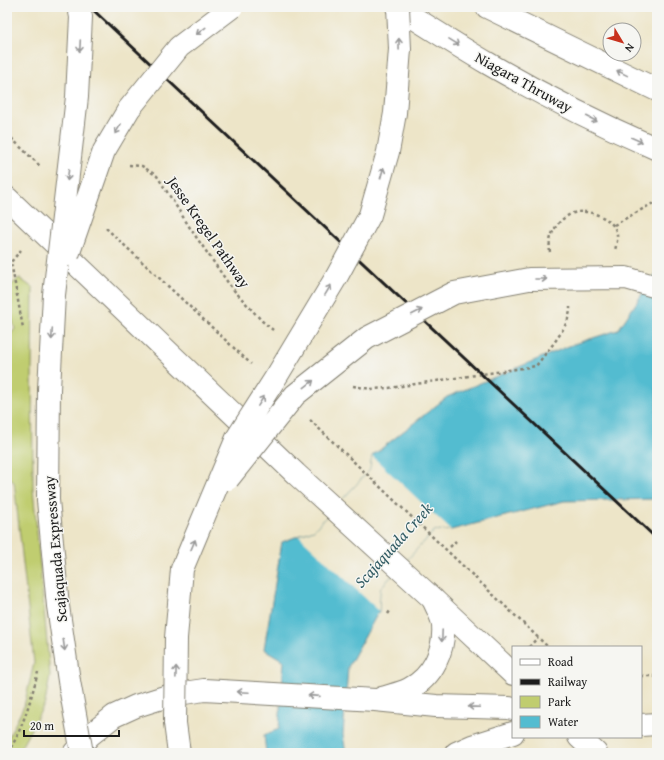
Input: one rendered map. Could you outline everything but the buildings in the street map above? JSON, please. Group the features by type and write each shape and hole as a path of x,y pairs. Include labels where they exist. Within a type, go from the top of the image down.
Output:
{"main road":[{"path":"54,295 77,97 81,17 79,7"},
{"path":"54,295 104,151 129,109 179,47 232,7"},
{"path":"178,753 175,723 176,638 182,569 237,438 278,374 333,282 370,215 388,152 395,113 400,48 397,7"},
{"name":"Niagara Thruway","path":"397,7 489,64 616,131 657,149"},
{"path":"487,7 657,90"},
{"path":"7,198 290,468 512,673"},
{"path":"212,498 295,395 367,338 454,293 529,279 626,278 657,287"},
{"name":"Scajaquada Expressway","path":"54,295 49,389 48,500 60,614 69,681 82,753"},
{"path":"375,700 409,689 422,680 434,665 442,645 443,623 433,599"},
{"path":"74,753 89,736 114,716 136,706 171,695 204,690 375,700 436,706 512,709"},
{"path":"642,725 657,724"},
{"path":"456,753 472,746 512,733"},
{"path":"580,738 596,753"}],"path":[{"path":"7,145 13,139"},
{"name":"Jesse Kregel Pathway","path":"127,165 132,164 142,166 157,176 192,231 232,287 262,321 273,331"},
{"path":"614,225 657,201"},
{"path":"105,227 252,364"},
{"path":"11,262 20,251"},
{"path":"350,386 371,389 389,388 440,379 536,366 560,334"},
{"path":"308,418 547,646"},
{"path":"450,547 456,541"},
{"path":"530,646 538,637"},
{"path":"642,676 657,676"}],"green space":[{"path":"19,278 33,288 33,488 50,676 45,703 18,753 7,753 7,740 24,706 34,663 14,482 7,476 7,338 15,329 7,302 7,289"}],"water":[{"name":"Scajaquada Creek","path":"657,272 657,499 564,501 451,530 435,530 380,588 379,611 348,667 343,735 346,753 266,753 264,735 279,729 284,661 264,649 282,542 314,530 370,470 372,456 447,397 574,344 618,330"}],"pier":[{"path":"372,456 451,530 435,530 380,588 379,611 299,536 314,530 370,470"}],"railway":[{"path":"90,7 657,539"}]}
